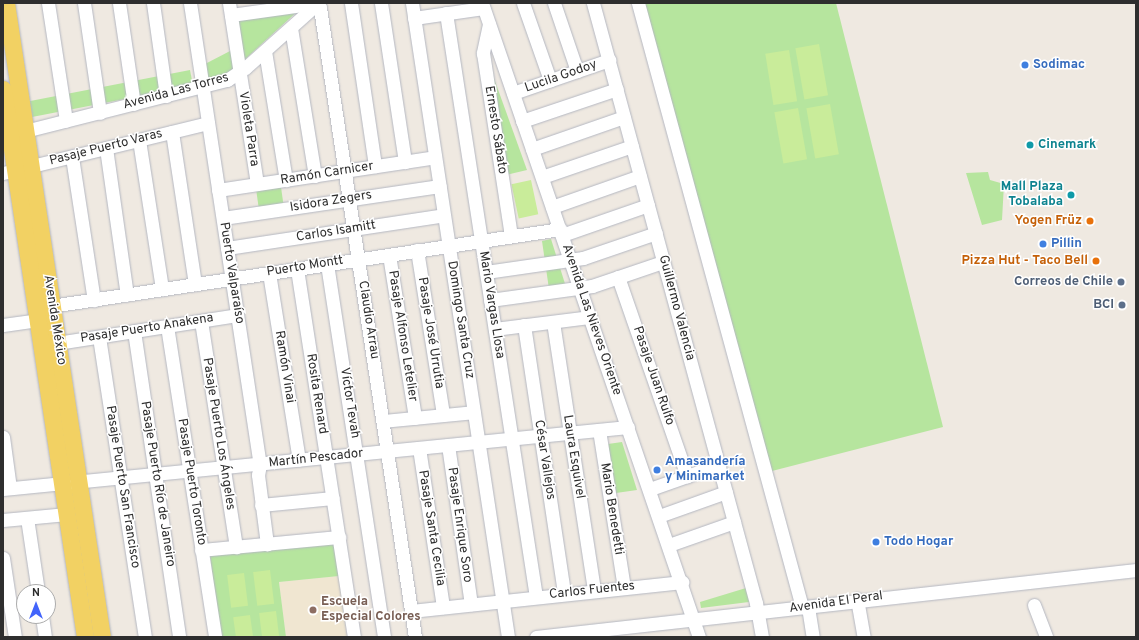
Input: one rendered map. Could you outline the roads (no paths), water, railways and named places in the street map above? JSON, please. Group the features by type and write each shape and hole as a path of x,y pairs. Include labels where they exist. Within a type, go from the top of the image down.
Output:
{"main road":[{"name":"Avenida México","path":"6,3 16,170 38,320 102,637"},
{"name":"Avenida México","path":"3,89 13,134"},
{"name":"Avenida México","path":"16,170 51,306 57,343 70,482 67,514 85,637"}],"street":[{"path":"48,3 66,121"},
{"path":"84,3 100,113"},
{"path":"119,3 134,104"},
{"path":"153,3 166,96"},
{"name":"Puerto Valparaíso","path":"190,3 260,464 261,505 267,544"},
{"name":"Avenida Las Torres","path":"13,134 203,87 240,73 318,3"},
{"path":"230,9 318,3"},
{"name":"Claudio Arrau","path":"318,3 350,199 415,637"},
{"path":"351,3 375,166"},
{"path":"381,3 405,162"},
{"name":"Domingo Santa Cruz","path":"412,3 508,637"},
{"path":"523,3 550,80"},
{"path":"554,3 577,71"},
{"name":"Guillermo Valencia","path":"593,3 734,522 758,613 762,637"},
{"path":"638,3 813,637"},
{"path":"414,18 482,5"},
{"name":"Avenida Las Nieves Oriente","path":"482,5 669,544 699,637"},
{"name":"Violeta Parra","path":"230,9 257,184"},
{"name":"Mario Vargas Llosa","path":"446,13 536,597"},
{"name":"Ernesto Sábato","path":"489,24 483,53 511,236"},
{"path":"291,28 315,176"},
{"path":"265,51 286,180"},
{"name":"Lucila Godoy","path":"513,93 609,60"},
{"path":"522,121 616,89"},
{"path":"532,149 624,117"},
{"name":"Pasaje Puerto Varas","path":"16,170 208,123"},
{"path":"172,132 195,284"},
{"path":"139,140 162,289"},
{"path":"542,177 632,146"},
{"path":"106,148 127,295"},
{"path":"72,157 94,300"},
{"name":"Ramón Carnicer","path":"218,190 435,157"},
{"path":"552,207 640,176"},
{"name":"Isidora Zegers","path":"223,218 440,186"},
{"name":"Puerto Montt","path":"51,306 511,236 561,232 648,205"},
{"name":"Carlos Isamitt","path":"227,248 444,215"},
{"path":"486,272 570,260 656,233"},
{"name":"Pasaje José Urrutia","path":"418,250 443,415"},
{"name":"Pasaje Alfonso Letelier","path":"389,255 414,418"},
{"path":"490,300 580,288 663,262"},
{"name":"Víctor Tevah","path":"327,264 384,637"},
{"name":"Rosita Renard","path":"296,269 354,637"},
{"name":"Ramón Vinai","path":"269,273 299,460"},
{"name":"Pasaje Juan Rulfo","path":"618,277 687,476"},
{"name":"Pasaje Puerto Anakena","path":"57,343 237,316"},
{"path":"495,329 590,317"},
{"path":"3,325 38,320"},
{"name":"Pasaje Puerto Los Ángeles","path":"201,321 236,547"},
{"name":"Laura Esquivel","path":"553,322 594,591"},
{"name":"César Vallejos","path":"524,325 564,594"},
{"name":"Pasaje Puerto Toronto","path":"167,326 215,637"},
{"name":"Pasaje Puerto Río de Janeiro","path":"134,331 179,637"},
{"name":"Pasaje Puerto San Francisco","path":"99,337 145,637"},
{"path":"383,421 474,412"},
{"name":"Martín Pescador","path":"7,488 327,458 628,427"},
{"name":"Mario Benedetti","path":"599,430 624,588"},
{"path":"3,437 7,488"},
{"name":"Pasaje Enrique Soro","path":"448,445 471,604"},
{"name":"Pasaje Santa Cecilia","path":"419,448 443,607"},
{"path":"650,489 718,464"},
{"path":"659,516 726,492"},
{"path":"261,505 333,498"},
{"path":"3,520 67,514"},
{"path":"27,518 37,584"},
{"path":"669,544 734,522"},
{"path":"201,550 339,537"},
{"path":"3,558 15,637"},
{"name":"Avenida El Peral","path":"536,637 632,632 857,600 1136,570"},
{"name":"Carlos Fuentes","path":"411,610 682,582"},
{"path":"857,600 864,637"},
{"path":"1034,605 1046,637"},
{"path":"43,624 45,637"}],"place":[{"name":"Sodimac","path":"1025,65"},
{"name":"Cinemark","path":"1030,145"},
{"name":"Mall Plaza Tobalaba","path":"1071,195"},
{"name":"Yogen Früz","path":"1090,221"},
{"name":"Pillin","path":"1043,244"},
{"name":"Pizza Hut - Taco Bell","path":"1096,261"},
{"name":"Correos de Chile","path":"1121,282"},
{"name":"BCI","path":"1122,305"},
{"name":"Amasandería y Minimarket","path":"657,470"},
{"name":"Todo Hogar","path":"876,542"},
{"name":"Escuela Especial Colores","path":"313,610"}]}
